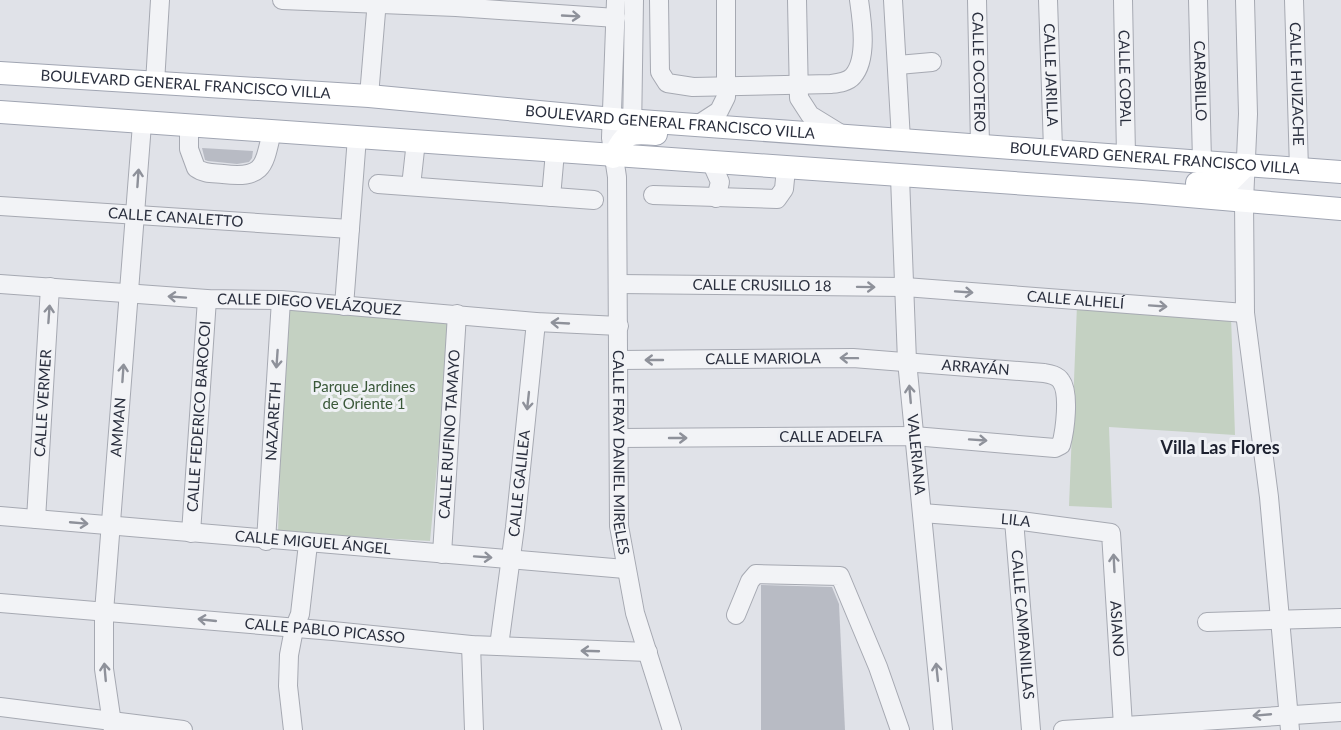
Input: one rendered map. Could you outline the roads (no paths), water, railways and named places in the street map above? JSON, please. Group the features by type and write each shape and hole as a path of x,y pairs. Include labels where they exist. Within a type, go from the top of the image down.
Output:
{"main road":[{"name":"BOULEVARD GENERAL FRANCISCO VILLA","path":"0,74 369,96 621,142 712,164 786,170 1150,188 1245,180 1299,169 1341,172"},
{"name":"BOULEVARD GENERAL FRANCISCO VILLA","path":"0,112 555,152 621,142 699,124 775,134 1053,149 1202,161 1245,180 1341,209"},
{"path":"621,142 775,134"}],"street":[{"path":"155,83 160,0"},
{"path":"282,0 529,7 616,18"},
{"name":"CALLE FRAY DANIEL MIRELES","path":"616,0 621,142 618,284 619,526 625,569 672,730"},
{"name":"CALLE FRAY DANIEL MIRELES","path":"621,142 634,0"},
{"path":"659,0 663,78 674,86 831,84 852,78 862,54 859,0"},
{"path":"699,124 723,106 727,86 726,0"},
{"path":"797,0 799,98 810,115 845,137"},
{"path":"893,0 901,141"},
{"name":"CALLE OCOTERO","path":"977,0 980,145"},
{"name":"CALLE JARILLA","path":"1048,0 1053,149"},
{"name":"CALLE COPAL","path":"1123,0 1126,155"},
{"name":"CARABILLO","path":"1198,0 1202,161"},
{"path":"1245,0 1245,313 1281,619 1289,722"},
{"name":"CALLE HUIZACHE","path":"1294,0 1299,169"},
{"path":"369,96 377,2"},
{"path":"898,65 932,62"},
{"path":"0,80 349,104 621,142 900,171 1150,188"},
{"path":"0,103 111,113 621,142"},
{"name":"AMMAN","path":"112,725 104,669 104,612 142,124"},
{"path":"189,126 189,149 196,168 206,172 236,175 253,174 264,164 272,131"},
{"path":"775,134 901,149 1245,180 1341,178"},
{"path":"344,306 357,137"},
{"path":"411,186 416,141"},
{"path":"551,197 555,152"},
{"path":"712,164 720,182 716,198"},
{"path":"653,195 777,199 784,189 786,170"},
{"name":"VALERIANA","path":"900,177 907,361 943,730"},
{"path":"1245,180 1341,200"},
{"path":"378,183 594,200"},
{"name":"CALLE CANALETTO","path":"0,206 135,217 350,229"},
{"name":"CALLE DIEGO VELÁZQUEZ","path":"0,284 207,299 281,300 536,322 619,326"},
{"name":"CALLE CRUSILLO 18","path":"618,284 905,287"},
{"name":"CALLE VERMER","path":"36,519 50,287"},
{"name":"CALLE ALHELÍ","path":"905,287 1245,313"},
{"name":"CALLE FEDERICO BAROCOI","path":"191,533 207,299"},
{"name":"NAZARETH","path":"266,541 281,300"},
{"name":"CALLE RUFINO TAMAYO","path":"442,554 457,314"},
{"name":"CALLE GALILEA","path":"499,646 511,559 536,322"},
{"name":"CALLE MARIOLA","path":"620,360 854,358 907,361"},
{"name":"ARRAYÁN","path":"907,361 1044,372 1057,377 1063,383 1065,405 1061,445 1055,448 1042,445"},
{"name":"CALLE ADELFA","path":"620,438 914,436 1042,445"},
{"name":"LILA","path":"922,513 1014,520 1111,533"},
{"name":"CALLE MIGUEL ÁNGEL","path":"0,516 266,541 625,569"},
{"name":"CALLE CAMPANILLAS","path":"1014,520 1031,730"},
{"name":"ASIANO","path":"1111,533 1123,726"},
{"path":"293,730 288,686 294,629 300,614 308,544"},
{"path":"736,615 750,581 756,574 840,576 878,667 900,730"},
{"name":"CALLE PABLO PICASSO","path":"0,603 471,645 648,652"},
{"path":"1207,622 1341,618"},
{"path":"471,645 474,730"},
{"path":"0,707 112,725 183,730"},
{"path":"1063,730 1123,726 1289,722 1341,712"}],"district":[{"name":"Villa Las Flores","path":"1220,448"}],"park label":[{"name":"Parque Jardines de Oriente 1","path":"364,396"}]}
